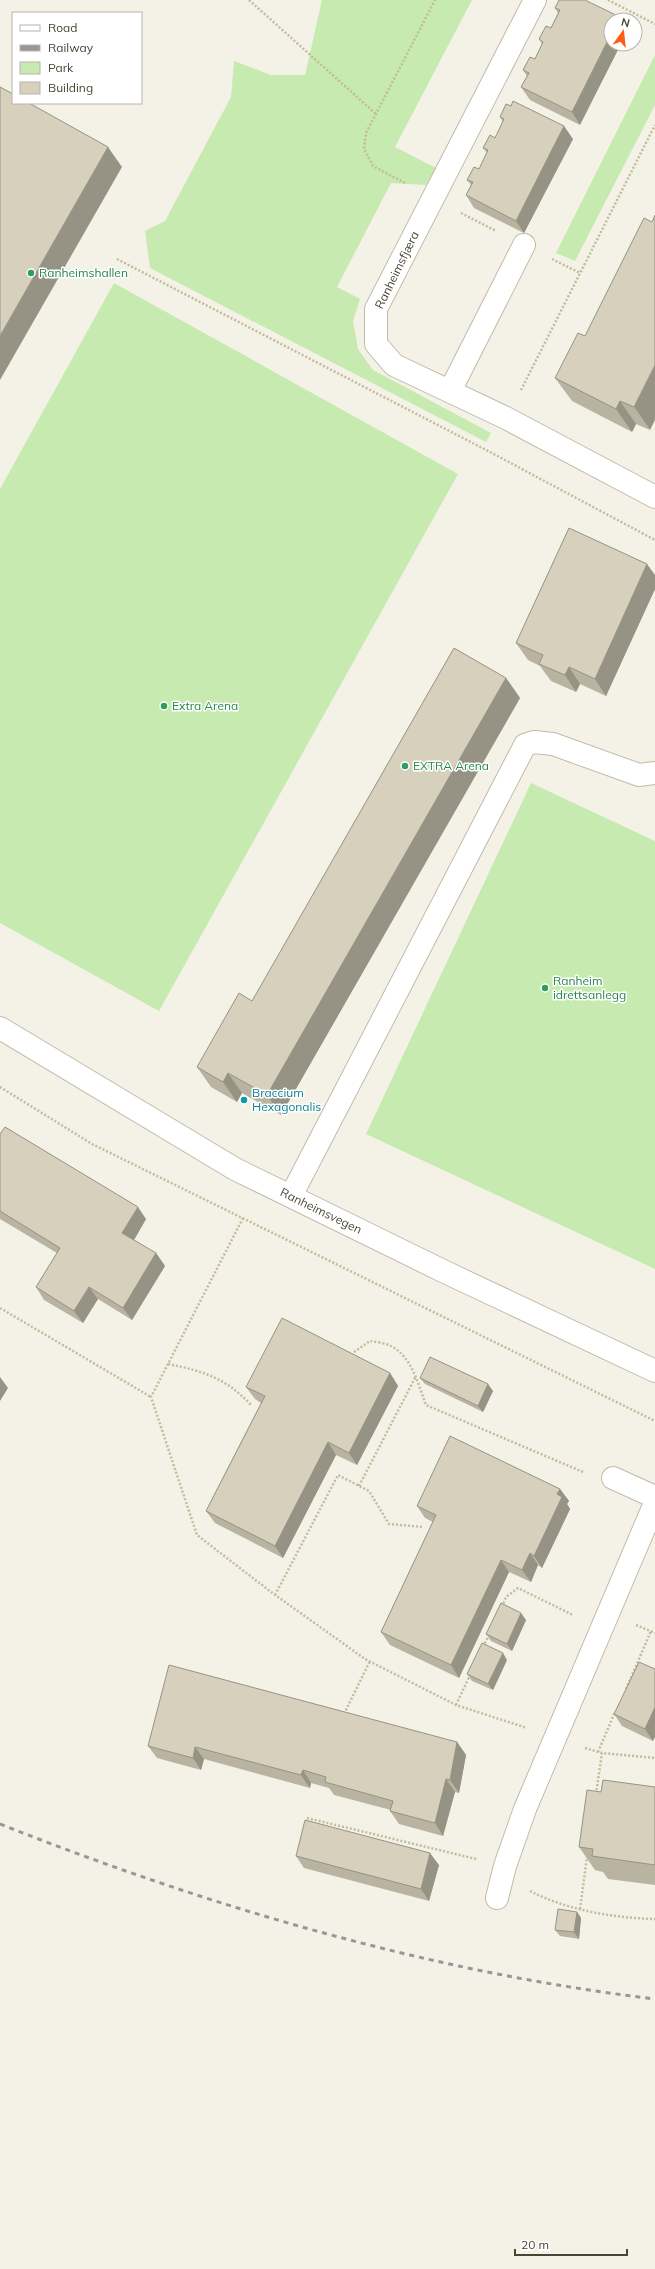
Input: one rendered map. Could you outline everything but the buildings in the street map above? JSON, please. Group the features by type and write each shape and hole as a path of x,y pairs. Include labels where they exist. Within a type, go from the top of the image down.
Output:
{"street":[{"name":"Ranheimsfjæra","path":"535,0 376,309 376,344 394,365 506,418 655,497"},
{"path":"450,391 524,245"},
{"path":"291,1196 525,745 534,742 553,744 639,775 655,773"},
{"name":"Ranheimsvegen","path":"0,1028 235,1169 443,1271 655,1371"},
{"path":"614,1478 655,1497"},
{"path":"497,1898 505,1866 525,1809 655,1503"}],"path":[{"path":"249,0 376,114"},
{"path":"608,0 655,24"},
{"path":"490,452 655,124"},
{"path":"117,259 490,452 655,540"},
{"path":"0,1087 92,1144 655,1421"},
{"path":"151,1397 243,1218"},
{"path":"0,1308 151,1397 197,1535 275,1595 370,1661 456,1705 598,1752 655,1758"},
{"path":"354,1352 370,1341 391,1346 406,1358 416,1376 426,1404 585,1472"},
{"path":"168,1364 204,1372 238,1392 250,1405"},
{"path":"359,1486 416,1376"},
{"path":"275,1595 338,1475 369,1491 389,1524 423,1527"},
{"path":"500,1611 506,1597 518,1588 602,1629"},
{"path":"623,1695 651,1631"},
{"path":"479,1654 490,1633"},
{"path":"342,1718 370,1661"},
{"path":"456,1705 473,1669"},
{"path":"598,1752 617,1709"},
{"path":"595,1800 602,1753"},
{"path":"580,1910 587,1855"}],"green space":[{"path":"322,0 472,0 395,147 436,168 426,185 391,183 337,287 360,299 353,321 358,349 373,370 491,433 486,442 150,268 145,231 165,221 231,97 234,61 271,75 305,75"},
{"path":"655,55 655,105 575,261 556,253"},
{"name":"Extra Arena","path":"114,283 458,474 159,1011 0,923 0,489"},
{"name":"Ranheim idrettsanlegg","path":"531,783 655,841 655,1269 366,1134"}],"railway":[{"path":"0,1824 159,1883 240,1909 404,1954 487,1972 571,1987 655,1999"}],"place":[{"name":"Ranheimshallen","path":"31,273"},
{"name":"Extra Arena","path":"164,706"},
{"name":"EXTRA Arena","path":"405,766"},
{"name":"Ranheim idrettsanlegg","path":"545,988"},
{"name":"Braccium Hexagonalis","path":"244,1100"}]}
